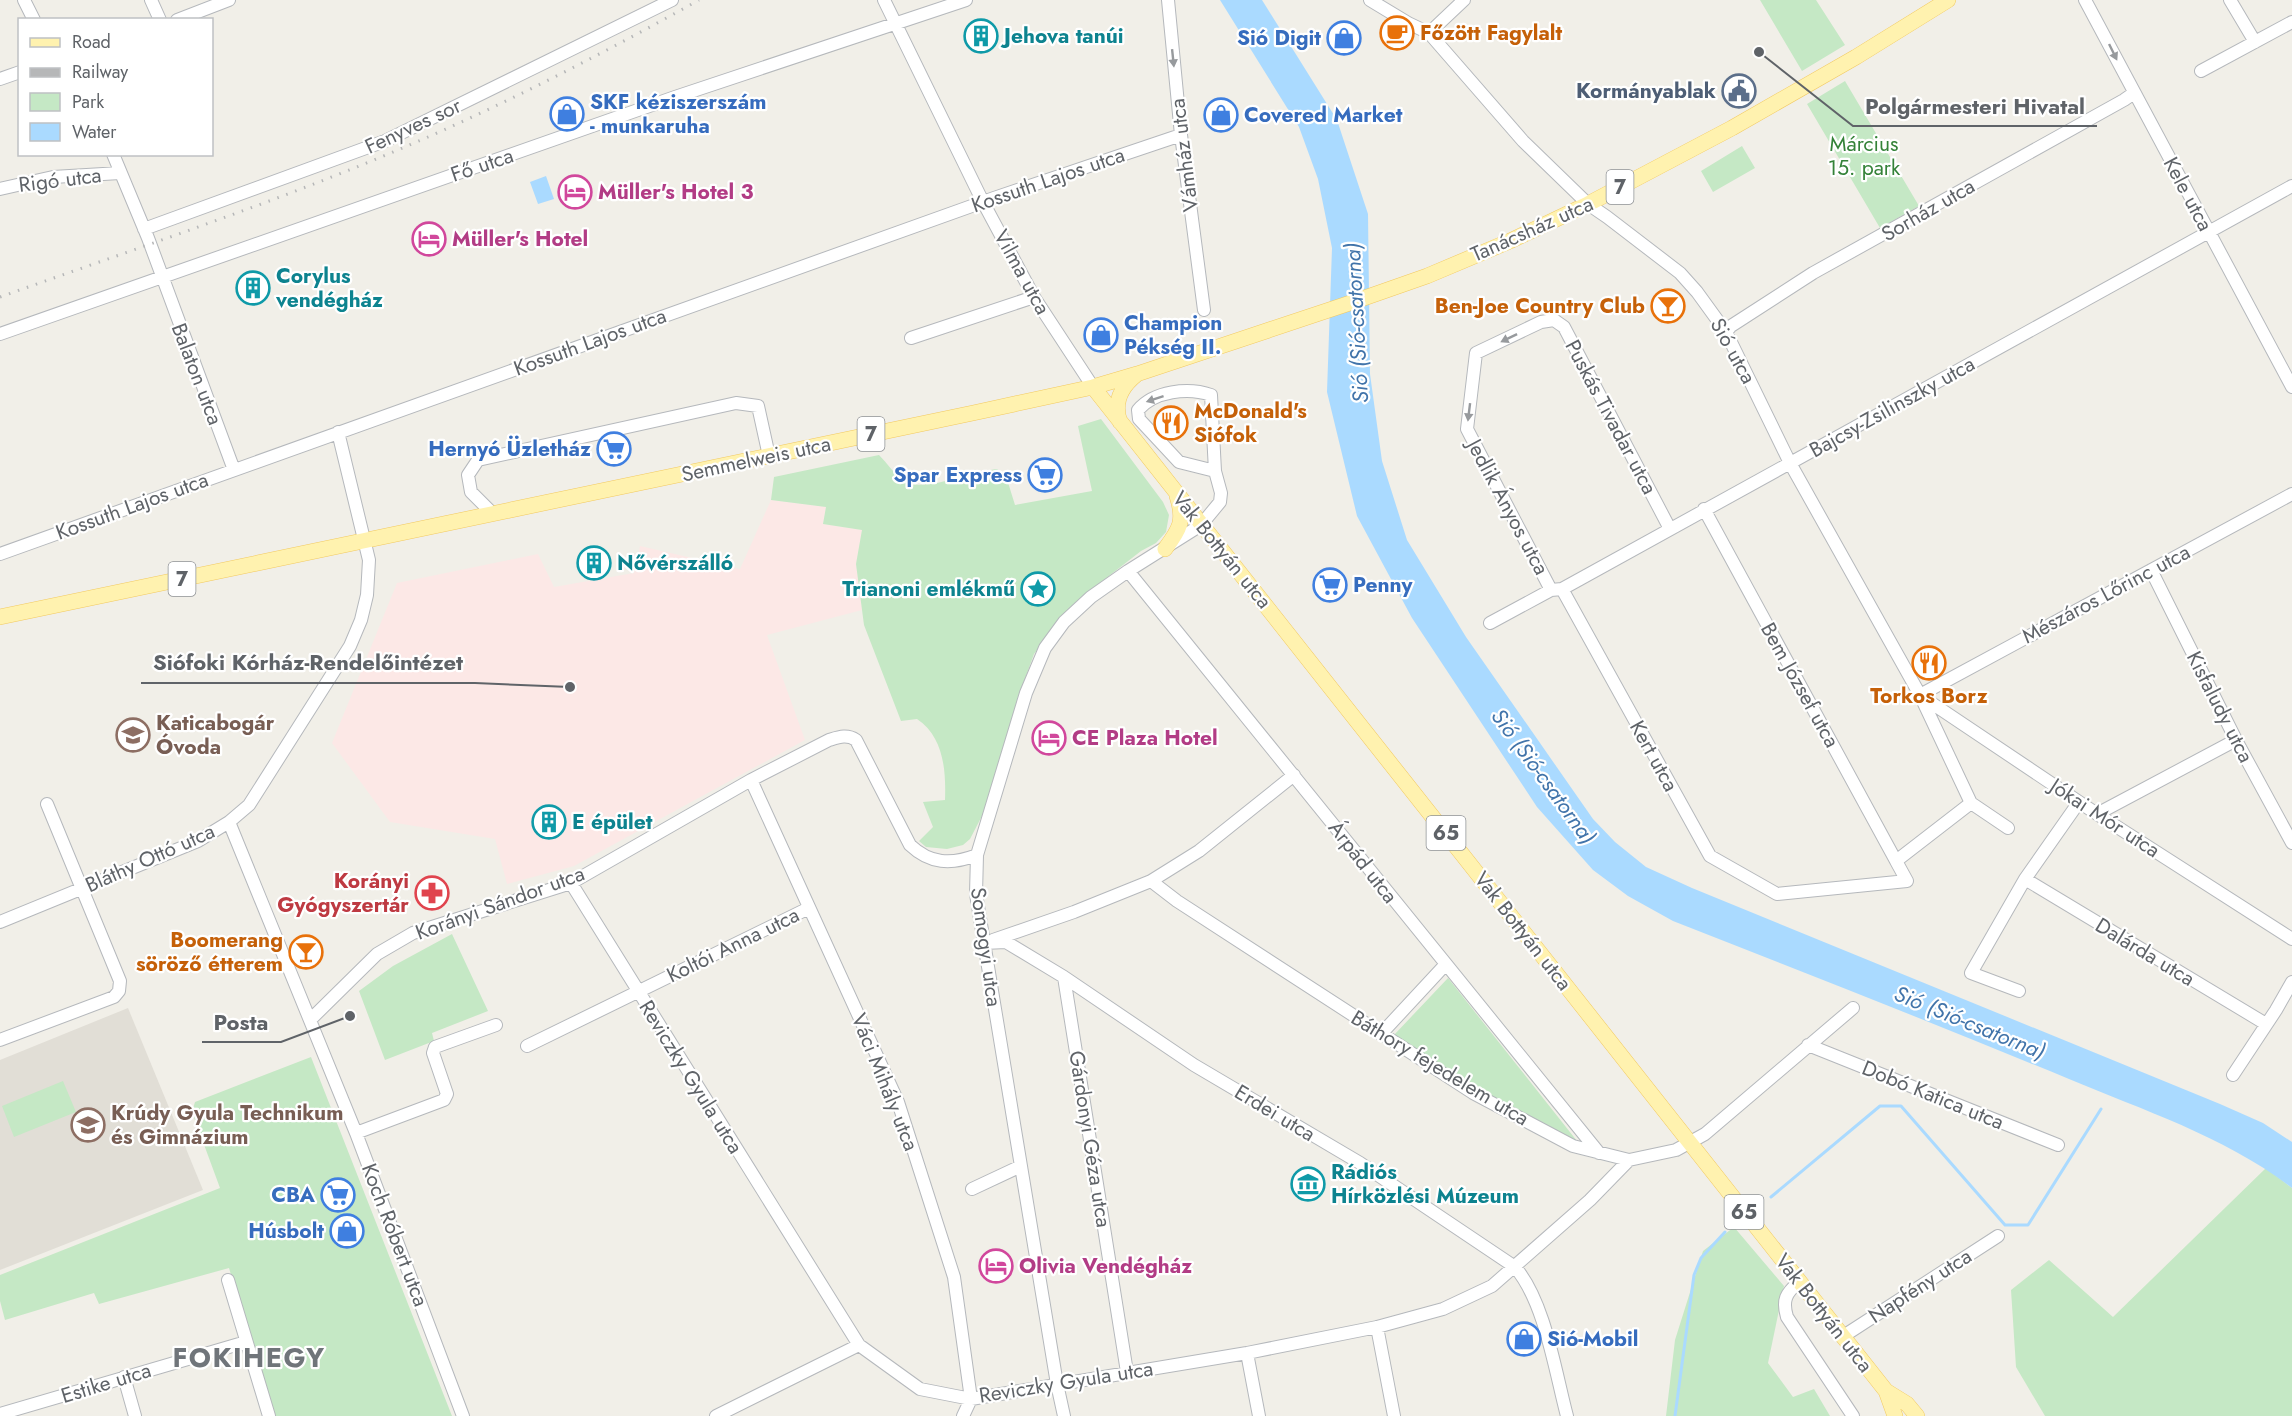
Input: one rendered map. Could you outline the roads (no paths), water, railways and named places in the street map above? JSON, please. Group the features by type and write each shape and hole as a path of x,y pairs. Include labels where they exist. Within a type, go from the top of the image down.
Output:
{"main road":[{"name":"Tanácsház utca","path":"1282,326 1426,276 1510,241 1588,204 1807,86 1948,0"},
{"name":"Semmelweis utca","path":"365,541 1093,387 1282,326"},
{"path":"1121,425 1117,409 1120,393 1137,374"},
{"name":"Vak Bottyán utca","path":"1093,387 1842,1337 1886,1391 1906,1404 1917,1416"},
{"path":"1165,549 1179,530 1182,511 1176,493"},
{"name":"7","path":"0,617 365,541"},
{"name":"Vak Bottyán utca","path":"1886,1391 1895,1416"}],"street":[{"path":"24,0 33,18"},
{"path":"150,0 159,18"},
{"path":"182,18 229,0"},
{"name":"Fenyves sor","path":"144,229 385,141 656,4 672,0"},
{"name":"Vilma utca","path":"884,0 983,202 1034,297 1093,387"},
{"name":"Fő utca","path":"0,334 675,97 966,0"},
{"name":"Vámház utca","path":"1167,0 1181,135 1204,310"},
{"name":"Sió utca","path":"1370,0 1429,33 1523,141 1588,204 1680,273 1726,332 1790,463 1920,695 1971,803"},
{"path":"1429,33 1464,0"},
{"name":"Kele utca","path":"2085,0 2292,387"},
{"path":"2230,0 2255,42"},
{"path":"2201,71 2292,22"},
{"path":"0,79 18,73"},
{"name":"Sorház utca","path":"1726,332 1731,326 1813,273 2134,93"},
{"name":"Kossuth Lajos utca","path":"0,554 983,202 1181,135"},
{"name":"Balaton utca","path":"114,156 144,229 234,470"},
{"name":"Rigó utca","path":"0,189 53,177 120,173"},
{"name":"Bajcsy-Zsilinszky utca","path":"1490,623 1670,529 2292,186"},
{"path":"911,338 1034,297"},
{"name":"Puskás Tivadar utca","path":"1476,353 1541,322 1554,320 1564,327 1670,529"},
{"name":"Jedlik Ányos utca","path":"1476,353 1467,429 1557,589"},
{"name":"Somogyi utca","path":"1064,1416 976,894 976,855 1026,693 1045,648 1064,622 1091,597 1202,525 1220,502 1221,493 1215,471 1211,395 1184,390 1145,402 1138,411 1139,419 1179,462 1215,471"},
{"path":"493,514 471,492 468,475 478,460 736,403 758,406 769,456"},
{"name":"Bláthy Ottó utca","path":"0,922 198,841 229,822 249,805 350,646 361,620 367,595 369,560 338,432"},
{"name":"Mészáros Lőrinc utca","path":"1920,695 2292,494"},
{"name":"Bem József utca","path":"1704,509 1896,861"},
{"name":"Kisfaludy utca","path":"2151,570 2236,740 2292,843"},
{"name":"Árpád utca","path":"1128,571 1599,1154"},
{"name":"Kert utca","path":"1557,589 1710,856 1777,894 1906,881 1896,861"},
{"name":"Jókai Mór utca","path":"1920,695 2097,814 2292,939"},
{"path":"1928,712 1948,714"},
{"name":"Korányi Sándor utca","path":"310,1020 377,954 413,933 570,883 751,780 829,740 850,736 856,740 910,845 922,856 960,862 976,855"},
{"path":"2097,814 2236,740"},
{"path":"984,943 1074,912 1151,881 1198,851 1294,775"},
{"name":"Váci Mihály utca","path":"751,780 898,1102 954,1277 971,1399"},
{"path":"2019,991 1971,973 2025,879 2079,802"},
{"path":"1896,861 1971,803 2008,828"},
{"path":"0,1040 114,997 119,991 120,981 47,804"},
{"name":"Koch Róbert utca","path":"229,822 356,1132 463,1416"},
{"name":"Dalárda utca","path":"2025,879 2266,1024"},
{"name":"Báthory fejedelem utca","path":"1151,881 1177,901 1473,1093 1573,1146 1629,1160 1676,1150 1705,1134 1853,1008"},
{"name":"Reviczky Gyula utca","path":"570,883 859,1345 920,1389 971,1399 1247,1353 1377,1327 1443,1309 1492,1286 1590,1200 1629,1160"},
{"name":"Koltói Anna utca","path":"527,1046 809,908"},
{"name":"Erdei utca","path":"984,943 1006,942 1064,977 1194,1065 1360,1163 1515,1267 1526,1280 1538,1308 1567,1416"},
{"path":"1381,1034 1445,965"},
{"name":"Gárdonyi Géza utca","path":"1064,977 1127,1372"},
{"path":"2233,1075 2292,982"},
{"path":"356,1132 444,1100 447,1094 433,1053 435,1047 496,1025"},
{"name":"Dobó Katica utca","path":"1808,1045 2058,1145"},
{"path":"972,1189 1021,1166"},
{"name":"Napfény utca","path":"1842,1337 1998,1236"},
{"path":"228,1280 269,1416"},
{"path":"1799,1282 1785,1296 1784,1306 1787,1317 1853,1416"},
{"path":"1377,1327 1394,1416"},
{"name":"Estike utca","path":"0,1414 246,1342"},
{"path":"716,1416 859,1345"},
{"path":"1247,1353 1258,1416"},
{"path":"124,1377 135,1416"},
{"path":"963,1416 971,1399"}],"water":[{"name":"Sió (Sió-csatorna)","path":"1220,0 1262,0 1337,120 1368,214 1370,374 1382,461 1407,540 1466,637 1593,819 1615,842 1646,867 1692,888 2263,1123 2292,1142 2292,1188 2240,1154 2184,1126 1673,921 1628,896 1593,870 1537,807 1412,618 1357,516 1327,392 1332,248 1318,179 1299,127"},
{"path":"546,176 554,199 538,204 530,182"}],"waterway":[{"path":"1771,1197 1880,1106 1901,1106 2005,1225 2028,1225 2101,1109"},
{"path":"1675,1416 1694,1275 1701,1258 1725,1232"}],"railway":[{"path":"0,297 216,221 323,181 428,137 531,89 699,0"}],"place":[{"name":"Főzött Fagylalt","path":"1397,33"},
{"name":"Jehova tanúi","path":"981,36"},
{"name":"Sió Digit","path":"1344,38"},
{"name":"Polgármesteri Hivatal","path":"1759,52"},
{"name":"Kormányablak","path":"1739,91"},
{"name":"SKF kéziszerszám - munkaruha","path":"567,114"},
{"name":"Covered Market","path":"1221,115"},
{"name":"Müller's Hotel 3","path":"575,192"},
{"name":"Müller's Hotel","path":"429,239"},
{"name":"Corylus vendégház","path":"253,288"},
{"name":"Ben-Joe Country Club","path":"1668,306"},
{"name":"Champion Pékség II.","path":"1101,335"},
{"name":"McDonald's Siófok","path":"1171,423"},
{"name":"Hernyó Üzletház","path":"614,449"},
{"name":"Spar Express","path":"1045,475"},
{"name":"Nővérszálló","path":"594,563"},
{"name":"Penny","path":"1330,585"},
{"name":"Trianoni emlékmű","path":"1038,589"},
{"name":"Torkos Borz","path":"1929,663"},
{"name":"Siófoki Kórház-Rendelőintézet","path":"570,687"},
{"name":"Katicabogár Óvoda","path":"133,735"},
{"name":"CE Plaza Hotel","path":"1049,738"},
{"name":"E épület","path":"549,822"},
{"name":"Korányi Gyógyszertár","path":"432,893"},
{"name":"Boomerang söröző étterem","path":"306,952"},
{"name":"Posta","path":"350,1016"},
{"name":"Krúdy Gyula Technikum és Gimnázium","path":"88,1125"},
{"name":"Rádiós Hírközlési Múzeum","path":"1308,1184"},
{"name":"CBA","path":"338,1195"},
{"name":"Húsbolt","path":"347,1231"},
{"name":"Olivia Vendégház","path":"996,1266"},
{"name":"Sió-Mobil","path":"1524,1339"}],"district":[{"name":"FOKIHEGY","path":"249,1357"}],"park label":[{"name":"Március 15. park","path":"1864,156"}]}
